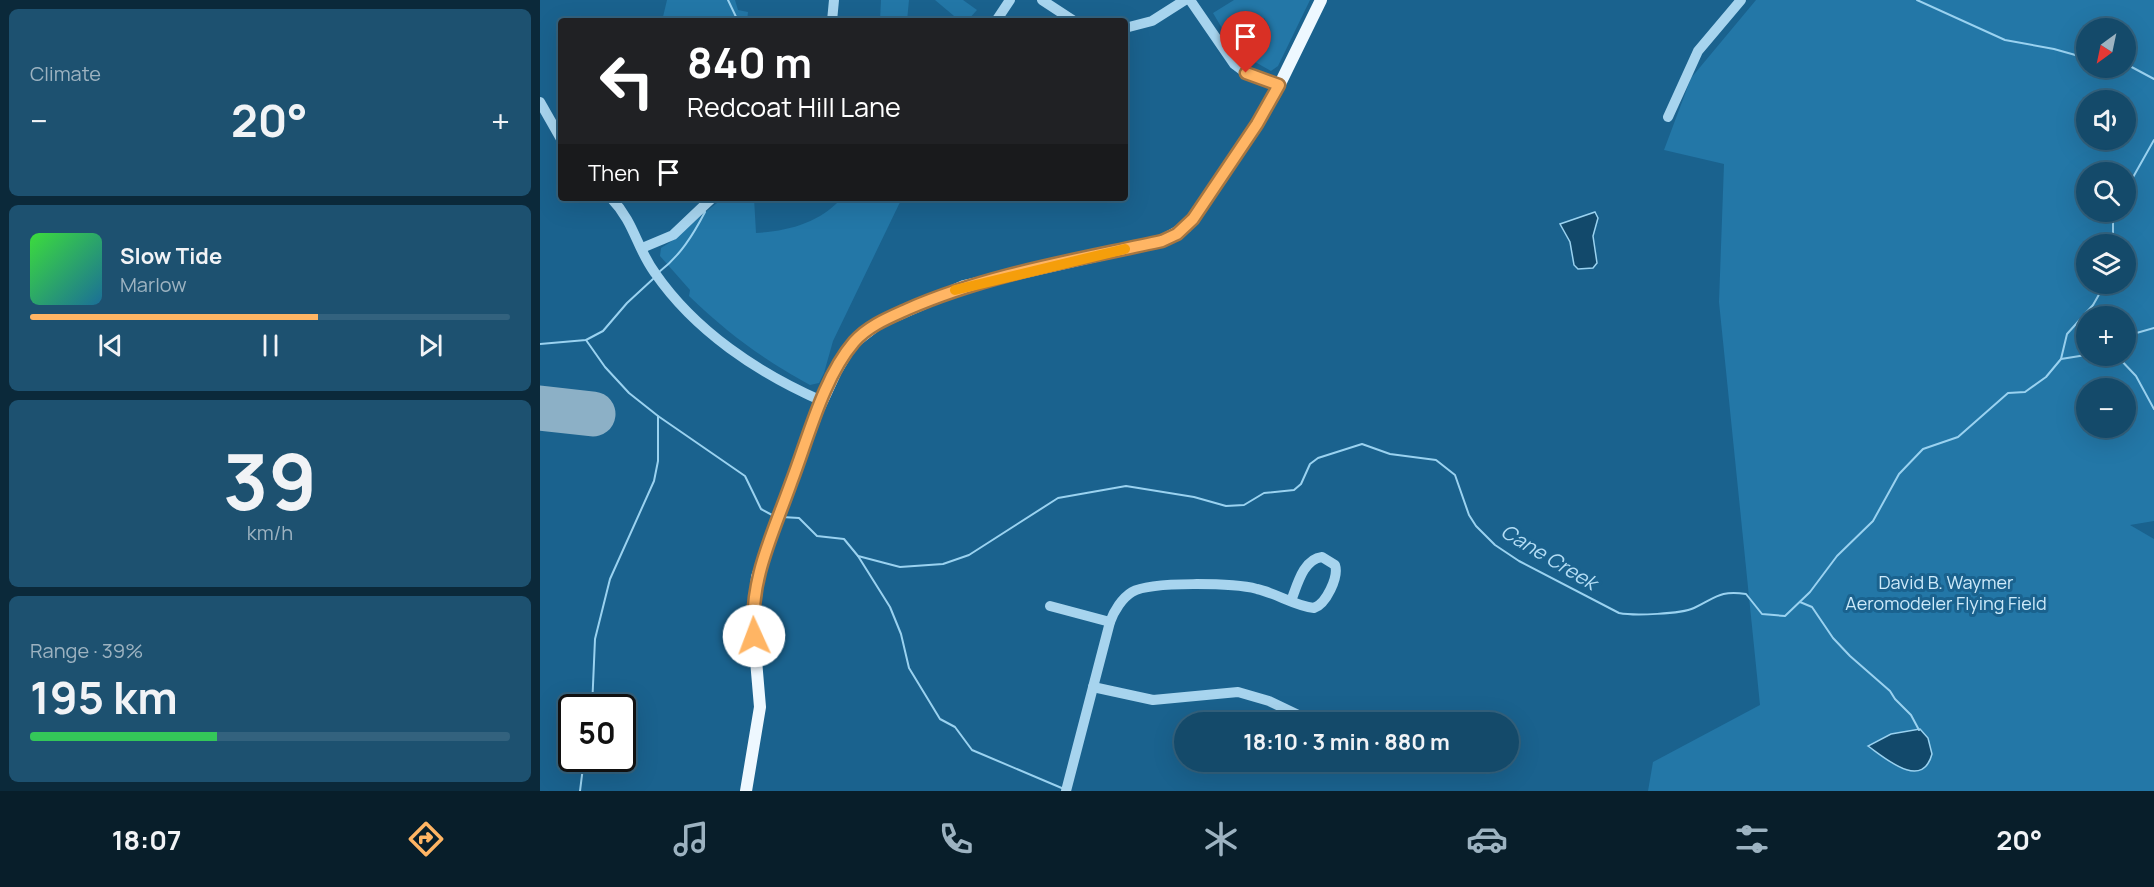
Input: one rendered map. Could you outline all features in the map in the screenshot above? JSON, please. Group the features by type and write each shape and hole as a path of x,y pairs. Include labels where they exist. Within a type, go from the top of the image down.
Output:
{"main road":[{"path":"746,791 760,707 753,606 757,577 822,401 852,344 869,329 892,316 964,286 1162,241 1177,234 1193,219 1219,182 1279,85 1321,0"}],"street":[{"path":"832,18 834,0"},
{"path":"998,18 1011,0"},
{"path":"1042,0 1069,18"},
{"path":"1128,27 1152,21 1185,0"},
{"path":"1190,0 1234,64 1246,73 1279,85"},
{"path":"1668,117 1698,51 1741,0"},
{"path":"540,102 558,134"},
{"path":"614,201 627,215 656,275 714,336 755,366 822,401"},
{"path":"642,248 673,235 709,201"},
{"path":"1066,791 1110,622 1125,598 1141,588 1185,585 1245,587 1291,601 1314,608 1322,604 1336,574 1335,565 1322,557 1312,560 1304,570 1291,601"},
{"path":"1050,606 1110,622"},
{"path":"1093,687 1153,700 1238,692 1269,701 1292,712"}],"green space":[{"path":"667,0 735,0 738,10 748,12 747,18 663,18"},
{"path":"881,0 909,0 907,18 880,18"},
{"path":"935,0 963,0 977,10 970,18 956,18"},
{"path":"1234,0 1310,0 1278,66 1271,71 1241,54 1266,36 1270,28 1264,18 1229,40 1213,13"},
{"name":"David B. Waymer Aeromodeler Flying Field","path":"1756,0 2154,0 2154,521 2130,525 2154,539 2154,791 1648,791 1653,762 1760,705 1719,302 1724,164 1664,150 1691,78"},
{"path":"721,201 754,201 756,233 792,228 803,224 824,214 839,201 901,201 833,341 819,383 810,385 776,365 719,323 689,296 690,290 660,256 661,248"}],"shaded area":[{"path":"1595,212 1598,218 1593,236 1597,263 1593,268 1578,269 1574,265 1570,242 1560,224"},
{"path":"1920,729 1928,738 1932,754 1927,765 1920,770 1912,771 1893,764 1868,746 1891,734"}],"waterway":[{"path":"728,0 737,18"},
{"path":"1917,0 2005,40 2076,55"},
{"path":"2136,69 2154,79"},
{"name":"Cane Creek","path":"2136,172 2154,140"},
{"path":"659,272 685,245 705,212"},
{"name":"Cane Creek","path":"2113,222 2113,234"},
{"path":"540,344 586,340 603,331 627,303 653,279"},
{"name":"Cane Creek","path":"858,556 900,567 943,564 969,555 1058,498 1126,486 1194,497 1226,506 1244,505 1264,493 1294,490 1301,484 1310,464 1318,458 1362,444 1390,454 1436,460 1455,475 1469,515 1476,526 1495,545 1519,561 1619,613 1679,612 1694,608 1723,594 1737,593 1746,594 1762,614 1785,616 1810,592 1837,556 1873,521 1899,474 1923,449 1958,437 2008,393 2025,392 2046,377 2061,359 2067,334 2093,305 2099,294"},
{"path":"2136,333 2154,328"},
{"path":"586,340 605,367 629,393 658,416 745,476 761,509 774,516"},
{"path":"2061,359 2076,357"},
{"path":"2126,366 2136,376 2154,409"},
{"path":"593,694 595,639 610,579 654,481 658,461 658,416"},
{"path":"782,517 799,518 817,536 844,539 858,556 890,607 901,634 909,668 940,719 955,727 972,750 1064,789"},
{"path":"1800,602 1812,607 1833,638 1890,691 1911,715 1919,730"},
{"path":"580,791 582,772"}],"runway":[{"path":"540,408 593,414"}],"slow traffic":[{"path":"955,290 1125,249"}],"route":[{"path":"754,636 754,594 768,542 818,410 836,371 852,344 879,323 964,286 1162,241 1177,234 1193,219 1219,182 1257,124 1279,85 1246,73"}]}
